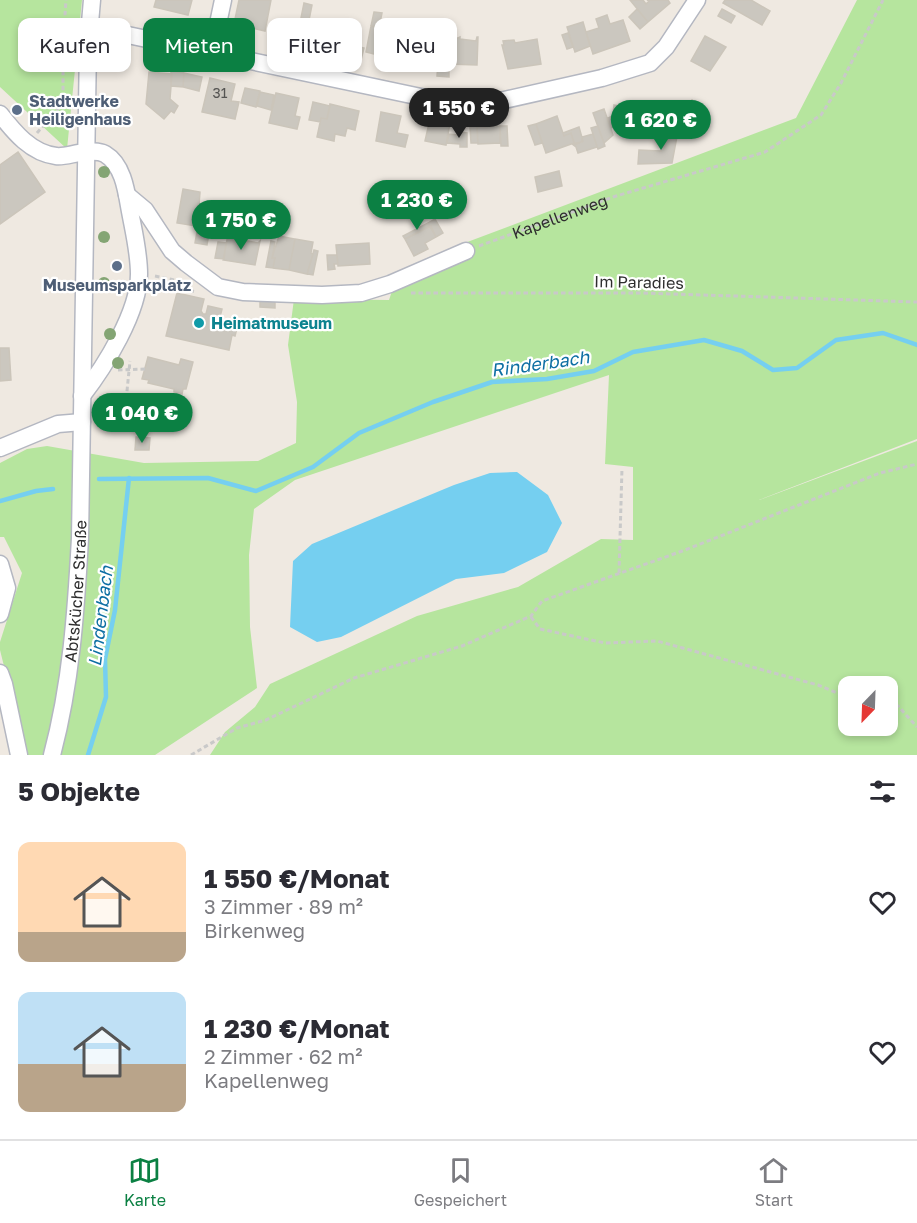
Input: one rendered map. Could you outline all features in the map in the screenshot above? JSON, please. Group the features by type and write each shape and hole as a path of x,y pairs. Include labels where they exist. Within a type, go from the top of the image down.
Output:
{"street":[{"name":"Abtskücher Straße","path":"91,18 92,0"},
{"path":"220,18 223,0"},
{"path":"255,61 435,100 491,103 602,78 650,63 666,47 697,0"},
{"name":"Abtskücher Straße","path":"52,755 61,722 70,670 77,605 89,72"},
{"path":"0,114 16,134 37,150 57,156 99,151 117,165 127,195 137,248 136,294 126,322 102,369 82,396"},
{"path":"127,195 145,210 172,251 186,263 218,287 243,292 322,295 361,293 390,284 466,251"},
{"path":"0,448 58,424 82,422"},
{"path":"0,564 7,588 0,614"},
{"path":"0,673 17,748"}],"path":[{"path":"28,144 63,103 66,0"},
{"name":"Kapellenweg","path":"466,251 613,197 765,152 821,115 841,83 883,0"},
{"path":"138,279 207,294"},
{"name":"Im Paradies","path":"408,293 643,293 917,302"},
{"path":"124,421 130,361"},
{"path":"191,755 237,728 266,720 354,678 462,646 531,616 542,601 685,550 880,473 917,464"},
{"path":"619,573 622,468"},
{"path":"531,616 540,630 605,643 657,641 818,685 838,693"},
{"path":"898,706 917,727"}],"green space":[{"path":"0,0 82,0 80,18 18,18 18,72 75,72 67,149 0,87"},
{"path":"857,0 917,0 917,439 759,500 917,441 917,755 210,755 225,732 255,707 270,684 417,616 518,587 601,539 633,540 633,467 605,464 609,375 295,480 254,509 249,555 250,627 257,688 155,755 26,755 0,650 0,642 22,573 4,537 0,537 0,463 27,449 47,446 144,463 258,461 296,443 297,402 288,345 294,299 389,300 398,273 462,244 796,118"}],"water":[{"path":"517,472 548,495 562,523 547,552 504,573 456,579 341,637 317,642 290,627 293,561 312,544 454,485 490,473"}],"building":[{"path":"156,0 192,0 188,15 154,7"},
{"path":"239,0 271,0 265,31 255,29 255,18 235,18"},
{"path":"630,0 643,0 646,4 649,1 647,0 668,0 670,3 648,22"},
{"path":"725,0 751,0 770,11 762,25 723,3"},
{"path":"304,3 312,5 309,18 301,18"},
{"path":"637,9 648,22 640,29 629,17"},
{"path":"722,9 735,16 731,23 718,16"},
{"path":"374,12 382,13 381,18 374,18 374,27 371,26"},
{"path":"607,15 610,24 623,20 630,41 593,54 586,32 599,28 596,19"},
{"path":"583,22 590,46 575,52 567,27"},
{"path":"371,26 374,27 374,54 366,52"},
{"path":"568,33 573,47 567,49 562,35"},
{"path":"705,36 726,47 710,71 691,61"},
{"path":"478,37 477,65 457,64 457,38 476,41"},
{"path":"537,39 541,64 508,69 503,41 514,40 515,43"},
{"path":"149,72 172,74 170,99 178,106 174,113 171,111 164,119 146,104"},
{"path":"171,72 184,73 183,87 171,86"},
{"path":"437,72 449,72 449,77 437,76"},
{"path":"184,73 202,77 199,91 183,87"},
{"path":"210,78 235,84 231,101 239,102 235,119 202,112"},
{"path":"245,88 260,91 256,107 241,103"},
{"path":"260,92 274,95 271,110 257,106"},
{"path":"276,93 299,98 295,116 300,117 297,129 269,123"},
{"path":"692,100 704,118 684,132 651,126 655,104 679,109"},
{"path":"313,102 330,106 327,119 321,118 320,122 309,120"},
{"path":"330,104 359,111 355,130 347,128 345,136 335,134 334,141 317,137 321,118 327,119"},
{"path":"614,105 631,108 628,125 620,123 611,128 608,118 613,116"},
{"path":"604,109 613,135 604,143 605,146 593,113"},
{"path":"381,112 401,116 397,133 408,135 405,147 376,141"},
{"path":"557,116 564,136 571,133 574,143 546,153 536,124"},
{"path":"430,119 450,123 446,145 425,141"},
{"path":"536,124 542,143 535,145 528,126"},
{"path":"477,126 478,143 471,143 470,127"},
{"path":"500,126 500,143 478,144 477,127"},
{"path":"500,126 507,126 508,146 501,146"},
{"path":"598,126 605,146 598,149 591,128"},
{"path":"579,127 583,141 575,145 571,133 564,136 563,133"},
{"path":"665,129 678,131 672,163 638,164 639,150 661,151"},
{"path":"459,132 467,133 467,147 447,143 449,134 458,135"},
{"path":"593,134 597,147 578,153 572,144 582,142 582,137"},
{"path":"18,152 45,192 0,224 0,165"},
{"path":"559,171 562,186 538,192 535,177"},
{"path":"183,189 200,192 197,208 211,211 208,228 177,223"},
{"path":"435,219 443,233 436,237 428,223"},
{"path":"428,223 430,226 405,239 403,236"},
{"path":"198,226 210,228 207,245 195,243"},
{"path":"431,226 436,237 425,243 428,249 414,256 405,239"},
{"path":"228,235 258,243 260,241 255,265 223,260"},
{"path":"279,236 295,239 289,270 273,268 275,258 272,258"},
{"path":"295,239 313,242 311,253 313,254 307,274 289,270"},
{"path":"271,241 275,242 273,268 266,267"},
{"path":"218,242 226,243 224,259 215,258"},
{"path":"369,243 370,264 338,266 336,245"},
{"path":"314,250 318,251 313,275 307,274"},
{"path":"327,255 337,255 338,264 334,264 335,269 328,270"},
{"name":"Heimatmuseum","path":"177,293 204,299 201,311 203,314 206,314 208,306 222,309 220,317 223,318 222,321 238,324 235,336 232,335 229,350 166,336"},
{"path":"260,298 275,300 275,308 260,307"},
{"path":"0,348 9,348 11,380 0,381"},
{"path":"148,357 179,365 181,359 193,362 186,389 183,389 182,394 174,392 174,389 148,383 149,380 142,379"},
{"path":"129,401 151,403 147,432 126,430"},
{"path":"136,437 150,438 149,450 135,450"}],"waterway":[{"name":"Rinderbach","path":"99,479 208,478 256,491 313,467 359,433 433,402 492,382 547,379 594,371 633,352 704,340 742,351 773,370 797,368 836,340 883,333 917,345"},
{"name":"Lindenbach","path":"88,755 106,697 105,659 115,610 129,478"},
{"name":"Rinderbach","path":"0,501 36,491 53,489"}],"place":[{"name":"Stadtwerke Heiligenhaus","path":"17,110"},
{"name":"Museumsparkplatz","path":"117,266"},
{"name":"Heimatmuseum","path":"199,323"}]}
